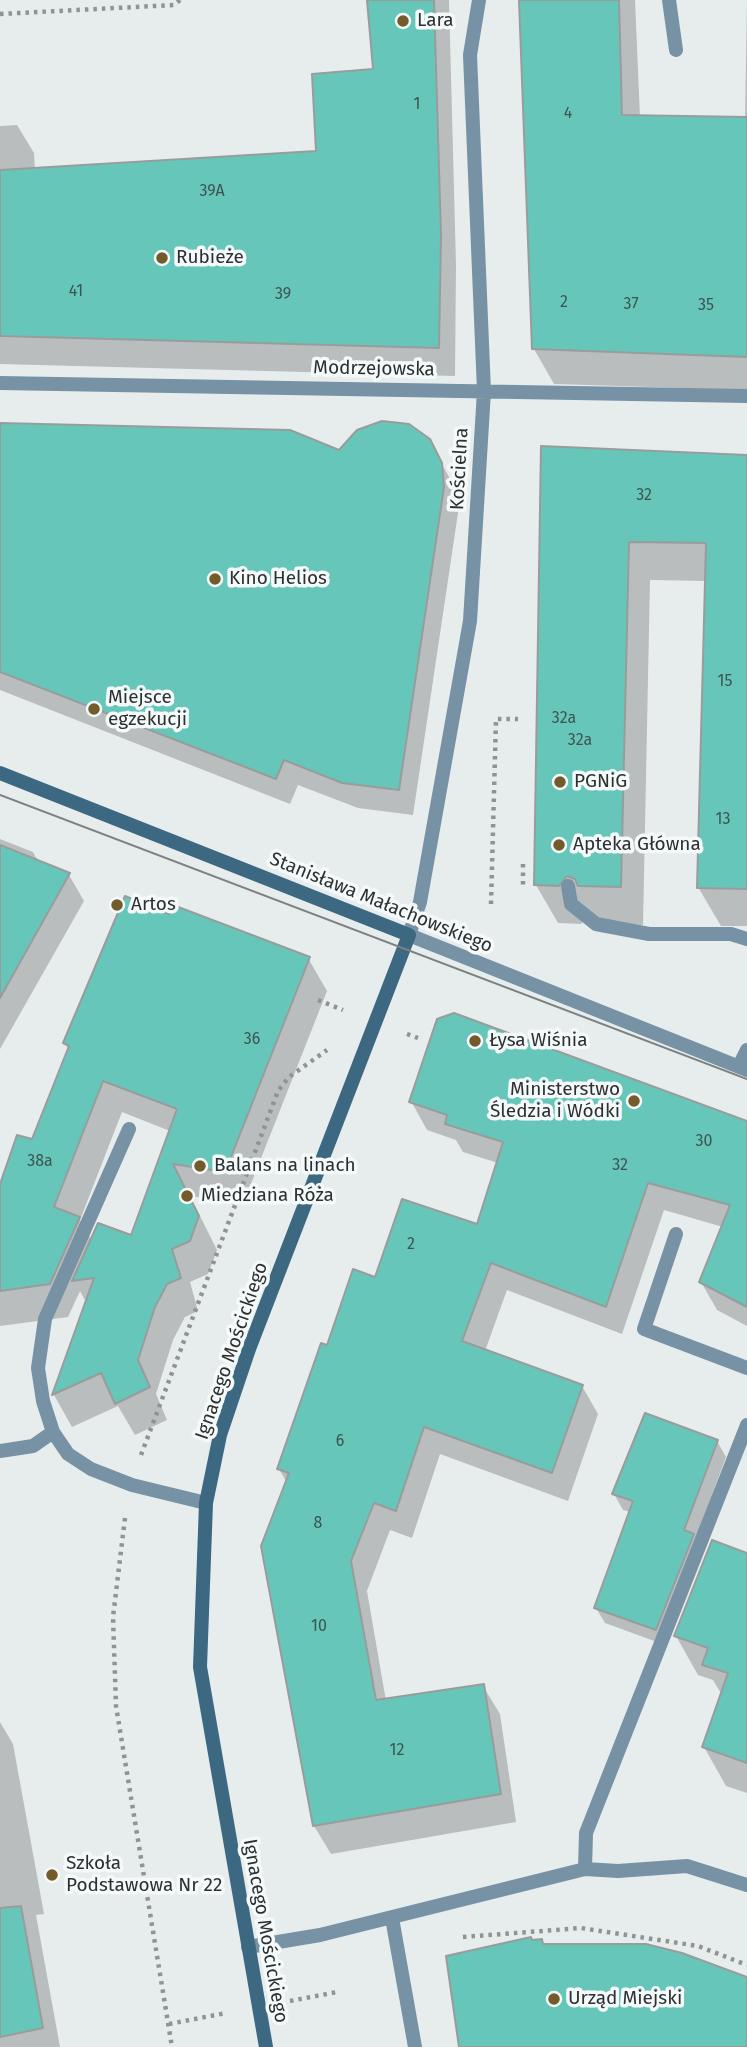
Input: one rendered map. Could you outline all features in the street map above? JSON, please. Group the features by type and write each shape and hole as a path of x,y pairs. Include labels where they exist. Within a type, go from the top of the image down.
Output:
{"street":[{"name":"Kościelna","path":"408,935 420,902 470,621 484,391 470,55 479,0"},
{"path":"669,0 676,50"},
{"name":"Modrzejowska","path":"0,383 747,396"},
{"name":"Stanisława Małachowskiego","path":"0,773 743,1068"},
{"path":"568,886 571,904 596,924 649,934 731,934 747,939"},
{"name":"Ignacego Mościckiego","path":"266,2047 200,1667 201,1564 206,1503 220,1435 249,1349 408,935"},
{"path":"743,1068 747,1050"},
{"path":"129,1129 45,1319 38,1368 43,1401 53,1432 68,1454 92,1469 132,1485 206,1503"},
{"path":"676,1234 644,1329 747,1368"},
{"path":"585,1868 586,1833 747,1425"},
{"path":"0,1451 33,1446 53,1432"},
{"path":"248,1947 320,1935 393,1918 585,1868 618,1871 687,1866 747,1885"},
{"path":"393,1918 415,2047"}],"path":[{"path":"0,14 174,5 180,0"},
{"path":"491,904 496,719 519,719"},
{"path":"523,864 523,885"},
{"path":"172,2047 116,1706 113,1617 120,1547 132,1485 154,1417 278,1091 304,1065"},
{"path":"456,1937 581,1928 698,1946 747,1965"}],"building":[{"path":"367,0 434,0 441,235 439,348 0,336 0,170 316,151 312,74 373,69"},
{"path":"519,0 619,0 622,115 747,117 747,357 532,349"},
{"name":"Kino Helios","path":"382,421 409,424 430,439 442,463 444,487 399,790 342,783 284,760 276,779 0,672 0,423 290,430 339,450 357,430"},
{"path":"541,446 747,455 747,889 697,888 706,543 629,542 621,887 578,886 575,879 567,876 559,886 534,885"},
{"path":"0,845 70,873 0,998"},
{"path":"125,896 169,914 173,905 310,957 225,1172 173,1164 199,1216 190,1241 172,1249 181,1278 167,1284 155,1307 138,1360 150,1387 115,1404 101,1373 52,1395 94,1278 72,1281 98,1223 131,1235 177,1109 103,1081 54,1207 80,1217 50,1284 0,1291 0,1184 17,1135 32,1139 69,1046 63,1043"},
{"path":"454,1013 747,1121 747,1307 699,1282 730,1205 648,1183 606,1307 491,1263 462,1341 583,1385 552,1473 424,1427 396,1511 374,1503 351,1561 376,1700 484,1684 501,1794 313,1826 261,1546 289,1473 277,1469 321,1343 327,1345 353,1269 375,1277 402,1199 477,1224 503,1142 445,1124 447,1115 409,1102 437,1019"},
{"path":"645,1413 718,1440 684,1530 694,1534 656,1630 594,1608 633,1501 612,1494"},
{"path":"712,1540 747,1553 747,1763 702,1747 728,1673 702,1665 708,1648 674,1636"},
{"path":"21,1906 43,2028 0,2037 0,1908"},
{"name":"Urząd Miejski","path":"531,1937 532,1940 542,1939 543,1944 646,1944 682,1953 747,1977 747,2047 459,2047 446,1956"}],"tram line":[{"path":"0,795 747,1079"}],"place":[{"name":"Lara","path":"403,21"},
{"name":"Rubieże","path":"162,258"},
{"name":"Kino Helios","path":"215,579"},
{"name":"Miejsce egzekucji","path":"94,709"},
{"name":"PGNiG","path":"560,782"},
{"name":"Apteka Główna","path":"559,845"},
{"name":"Artos","path":"117,905"},
{"name":"Łysa Wiśnia","path":"475,1041"},
{"name":"Ministerstwo Śledzia i Wódki","path":"634,1101"},
{"name":"Balans na linach","path":"200,1166"},
{"name":"Miedziana Róża","path":"187,1196"},
{"name":"Szkoła Podstawowa Nr 22","path":"52,1875"},
{"name":"Urząd Miejski","path":"554,1999"}]}
